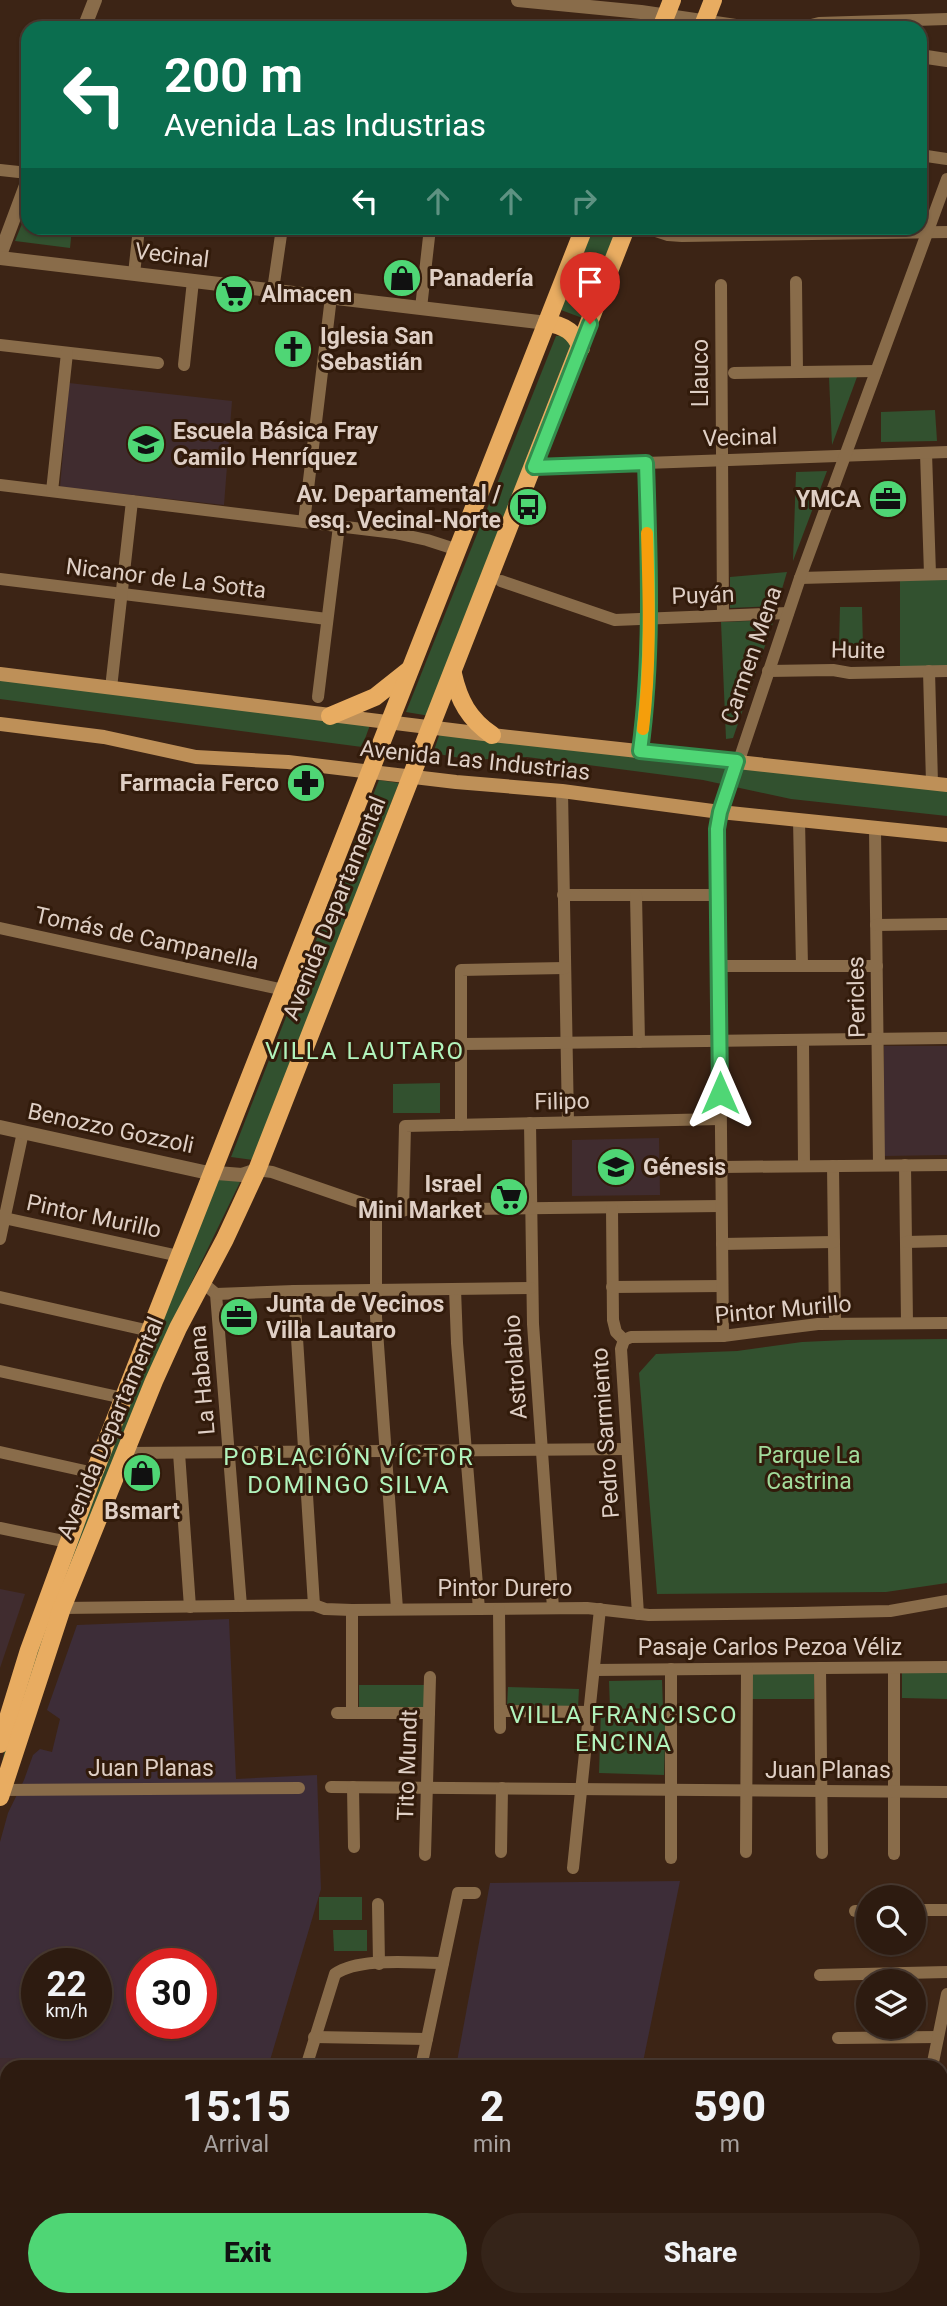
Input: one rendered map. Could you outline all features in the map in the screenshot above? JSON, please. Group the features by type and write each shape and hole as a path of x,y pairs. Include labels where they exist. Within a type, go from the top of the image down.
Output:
{"main road":[{"path":"705,21 713,0"},
{"name":"Avenida Departamental","path":"0,1744 29,1650 94,1473 581,235"},
{"name":"Avenida Departamental","path":"1,1793 62,1608 166,1353 225,1240 257,1170 623,235"},
{"path":"547,323 559,324 569,330 581,348"},
{"path":"330,716 375,697 412,668"},
{"name":"Avenida Las Industrias","path":"0,674 432,728 940,784"},
{"path":"453,674 461,703 477,724 492,735"},
{"name":"Avenida Las Industrias","path":"0,724 104,737 184,755 288,762 562,791 720,812 947,835"}],"street":[{"path":"87,21 95,0"},
{"path":"518,0 589,3 666,14 693,21"},
{"path":"883,21 947,19"},
{"path":"927,57 947,60"},
{"path":"927,156 947,159"},
{"path":"0,170 21,172"},
{"name":"Carmen Mena","path":"927,233 947,179"},
{"path":"0,256 21,199"},
{"path":"927,233 947,232"},
{"path":"134,274 138,235"},
{"path":"273,290 281,235"},
{"path":"421,308 429,235"},
{"name":"Carmen Mena","path":"723,1336 717,829 720,812 800,578 926,235"},
{"name":"Vecinal","path":"0,256 547,323"},
{"path":"184,365 193,281"},
{"path":"796,282 797,372"},
{"name":"Llauco","path":"721,285 723,615"},
{"path":"304,522 331,297"},
{"path":"0,345 158,363"},
{"path":"52,491 68,352"},
{"path":"734,373 876,371"},
{"name":"Vecinal","path":"534,467 947,452"},
{"path":"926,453 930,574"},
{"path":"640,751 647,694 649,618 646,463"},
{"path":"0,485 410,536 458,550"},
{"path":"111,688 132,501"},
{"path":"318,697 338,526"},
{"path":"800,578 947,574"},
{"name":"Nicanor de La Sotta","path":"0,579 327,619"},
{"name":"Puyán","path":"501,581 615,620 788,613"},
{"name":"Huite","path":"768,671 947,671"},
{"path":"929,671 940,784"},
{"path":"562,791 568,1122"},
{"path":"799,820 802,966"},
{"name":"Pericles","path":"875,828 879,1165"},
{"path":"564,895 718,895"},
{"path":"636,895 639,1042"},
{"path":"876,925 947,924"},
{"name":"Tomás de Campanella","path":"0,928 284,989"},
{"path":"719,966 877,966"},
{"path":"461,1125 461,970 565,968"},
{"path":"461,1044 947,1038"},
{"path":"803,1040 804,1166"},
{"name":"Filipo","path":"403,1210 405,1126 720,1119"},
{"name":"Astrolabio","path":"530,1123 533,1209 531,1288 553,1608"},
{"name":"Benozzo Gozzoli","path":"0,1127 204,1172 238,1175 257,1170 272,1172 376,1209 721,1206"},
{"path":"0,1239 2,1217 23,1132"},
{"path":"905,1165 907,1323"},
{"path":"721,1167 947,1165"},
{"path":"833,1166 835,1323"},
{"name":"Pedro Sarmiento","path":"611,1208 614,1325 618,1335 624,1340 621,1349 638,1614"},
{"path":"376,1209 375,1290 397,1609"},
{"name":"Pintor Murillo","path":"2,1217 179,1256"},
{"path":"906,1242 947,1241"},
{"path":"722,1244 834,1242"},
{"name":"La Habana","path":"202,1282 216,1294 241,1606"},
{"name":"Pintor Murillo","path":"612,1287 722,1286"},
{"path":"216,1294 531,1288"},
{"path":"455,1289 479,1609"},
{"path":"294,1291 314,1605"},
{"path":"0,1297 150,1331"},
{"name":"Pintor Murillo","path":"624,1340 631,1337 723,1336 835,1323 947,1323"},
{"path":"0,1371 123,1398"},
{"path":"125,1453 627,1449"},
{"path":"0,1452 94,1473"},
{"path":"179,1453 190,1607"},
{"path":"0,1528 68,1542"},
{"name":"Pintor Durero","path":"62,1608 314,1605 352,1616 397,1609 553,1608 600,1609 638,1614 875,1611 905,1609 947,1601"},
{"path":"499,1609 500,1728"},
{"path":"573,1868 600,1609"},
{"path":"352,1616 352,1713"},
{"name":"Pasaje Carlos Pezoa Véliz","path":"594,1670 947,1667"},
{"path":"820,1668 822,1853"},
{"path":"894,1668 894,1854"},
{"path":"671,1669 671,1858"},
{"path":"746,1852 747,1669"},
{"name":"Tito Mundt","path":"425,1855 430,1676"},
{"path":"500,1711 590,1712"},
{"path":"337,1713 429,1713"},
{"name":"Juan Planas","path":"331,1787 947,1792"},
{"path":"353,1787 354,1847"},
{"name":"Juan Planas","path":"1,1793 299,1788"},
{"path":"501,1852 502,1788"},
{"path":"422,2060 458,1893 475,1893"},
{"path":"378,1904 379,1964"},
{"path":"926,1910 947,1910"},
{"path":"308,2060 330,1985 335,1974 343,1968 379,1964 442,1968"},
{"path":"820,1975 947,1972"},
{"path":"933,2060 947,1994"},
{"path":"838,2039 938,2037"},
{"path":"314,2038 427,2039"}],"shaded area":[{"name":"Escuela Básica Fray Camilo Henríquez","path":"69,383 232,401 224,505 60,487"},
{"path":"884,1046 947,1046 947,1155 884,1156"},
{"name":"Génesis","path":"659,1138 660,1195 572,1196 572,1140"},
{"path":"0,1589 25,1594 0,1668"},
{"path":"229,1619 236,1779 317,1775 321,1889 270,2060 0,2060 0,1842 8,1813 33,1755 40,1749 52,1752 60,1719 47,1710 77,1625"},
{"path":"680,1881 643,2060 457,2060 490,1883"},
{"path":"0,2058 100,2059 100,2060"}],"green space":[{"path":"21,226 21,235 71,235 70,248 15,241"},
{"path":"590,235 617,235 585,319 561,310"},
{"path":"556,336 567,336 575,344 430,716 406,712"},
{"path":"829,377 857,377 832,445"},
{"path":"935,410 937,441 881,442 881,412"},
{"path":"827,471 793,561 796,472"},
{"path":"787,572 777,606 730,608 730,577"},
{"path":"947,579 947,667 900,669 900,580"},
{"path":"840,607 862,607 863,648 839,648"},
{"path":"774,620 733,738 726,739 721,622"},
{"path":"0,680 370,725 362,747 0,699"},
{"path":"440,733 947,789 947,816 791,799 703,780 527,757 471,760 433,753"},
{"path":"379,780 399,783 253,1160 231,1157"},
{"path":"440,1083 440,1113 393,1113 393,1084"},
{"path":"217,1178 241,1180 181,1304 2,1763 20,1696 79,1535"},
{"name":"Parque La Castrina","path":"947,1339 947,1583 886,1592 657,1594 639,1373 656,1354 737,1351 802,1342"},
{"path":"902,1671 947,1672 947,1699 902,1698"},
{"path":"751,1674 814,1674 814,1699 752,1699"},
{"path":"662,1680 663,1708 610,1709 609,1681"},
{"path":"359,1685 425,1685 425,1710 359,1710"},
{"path":"508,1687 579,1689 578,1708 507,1707"},
{"path":"601,1710 666,1711 664,1775 599,1773"},
{"path":"319,1897 362,1897 362,1920 319,1920"},
{"path":"333,1930 367,1930 367,1951 334,1951"}],"slow traffic":[{"path":"643,729 649,643 647,533"}],"place":[{"name":"Panadería","path":"402,278"},
{"name":"Almacen","path":"234,294"},
{"name":"Iglesia San Sebastián","path":"293,349"},
{"name":"Escuela Básica Fray Camilo Henríquez","path":"146,444"},
{"name":"YMCA","path":"888,499"},
{"name":"Av. Departamental / esq. Vecinal-Norte","path":"528,507"},
{"name":"Farmacia Ferco","path":"306,783"},
{"name":"Génesis","path":"616,1167"},
{"name":"Israel Mini Market","path":"509,1197"},
{"name":"Junta de Vecinos Villa Lautaro","path":"239,1317"},
{"name":"Bsmart","path":"142,1473"}],"district":[{"name":"VILLA LAUTARO","path":"365,1051"},
{"name":"POBLACIÓN VÍCTOR DOMINGO SILVA","path":"349,1471"},
{"name":"VILLA FRANCISCO ENCINA","path":"624,1729"}],"route":[{"path":"590,324 534,467 646,463 649,618 647,694 640,751 737,761 717,829 720,1093"}]}
